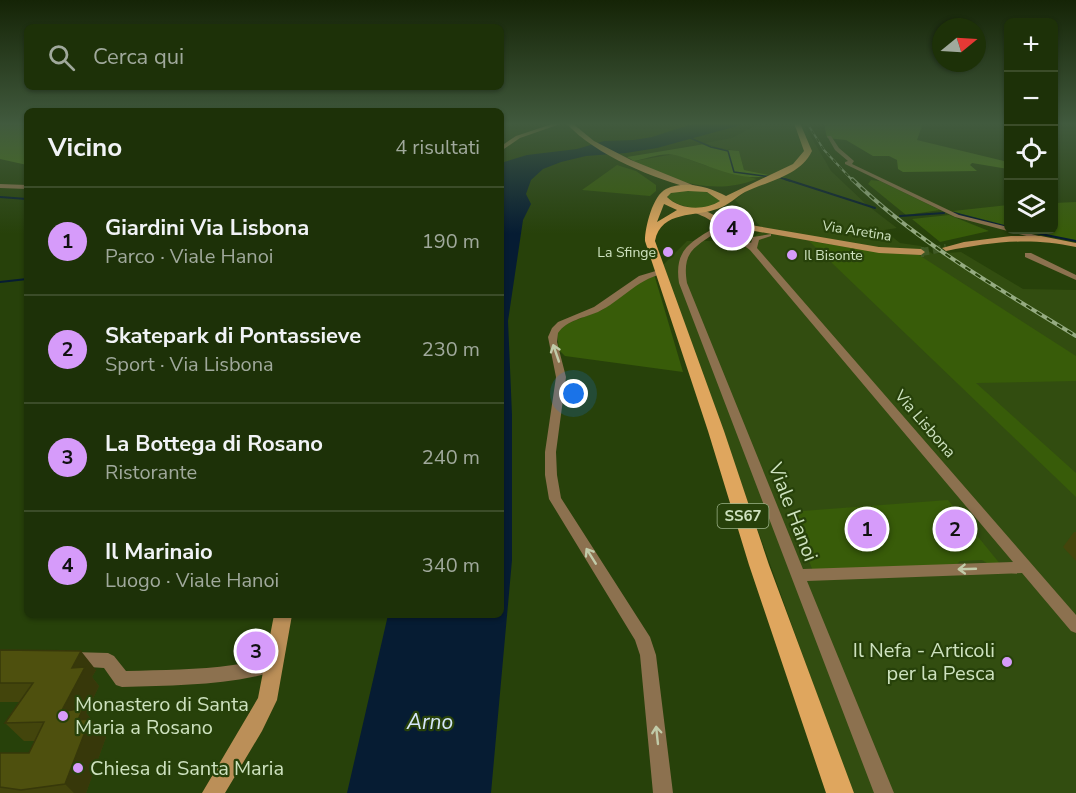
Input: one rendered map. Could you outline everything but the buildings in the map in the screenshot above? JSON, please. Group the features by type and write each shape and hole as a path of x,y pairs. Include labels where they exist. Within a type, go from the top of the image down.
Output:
{"main road":[{"path":"628,160 675,183 722,196 722,214 736,224"},
{"path":"650,238 656,227 669,216 695,209 712,208 723,203 739,190 787,172 804,160"},
{"path":"653,174 661,183 663,195 669,204 695,209 715,219 723,230"},
{"path":"663,195 674,189 752,184"},
{"name":"SS67","path":"663,195 650,224 650,238 659,272 840,793"},
{"name":"Viale Hanoi","path":"723,230 736,224 744,230"},
{"name":"Viale Hanoi","path":"723,230 744,230"},
{"name":"Via Aretina","path":"744,230 769,235 788,235"},
{"name":"Via Aretina","path":"744,230 887,251 921,252"},
{"path":"946,248 1007,234 1076,245"},
{"path":"213,793 264,707 282,618"}],"street":[{"path":"850,160 852,162 847,164 951,214 994,227 1004,232"},
{"path":"0,186 24,187"},
{"name":"Viale Hanoi","path":"723,230 693,245 683,257 680,269 683,283 884,793"},
{"name":"Via Lisbona","path":"723,230 751,246"},
{"name":"Via Lisbona","path":"744,230 751,246 1076,626"},
{"path":"1007,234 1042,238"},
{"path":"751,246 753,241 769,235"},
{"path":"1028,255 1076,278"},
{"path":"659,272 647,273 597,309 563,323 556,329 552,342 560,359 561,378 548,456 549,479 555,499 642,637 648,655 663,793"},
{"path":"797,575 1026,567"},
{"path":"53,660 108,661 122,679 210,678 251,671 273,664"}],"shaded area":[{"path":"5,160 24,160 24,164"},
{"path":"691,160 757,179 725,186 694,184 663,175 634,161"},
{"path":"692,160 741,160 744,170 769,175 747,177"},
{"path":"741,160 825,160 831,171 867,205 897,228 884,230 900,243 921,246 933,254 961,252 1023,289 1076,290 1076,793 852,793 663,265 687,241 735,241 755,236 763,229 735,200 746,191 780,177 744,170"},
{"path":"897,160 1004,161 1004,168 972,163 970,165 977,171 903,172 898,169"},
{"path":"617,165 636,171 656,185 656,191 650,196 582,190"},
{"path":"871,180 880,181 940,210 906,215 868,184"},
{"path":"675,191 705,191 719,199 719,202 707,207 686,207 668,198 668,195"},
{"path":"1076,202 1076,241 1041,234 1058,234 1058,203"},
{"path":"1004,205 1004,226 970,218 953,211"},
{"path":"949,215 989,231 940,242 912,219"},
{"path":"809,241 884,253 919,255 1076,356 1076,381 976,383 1076,473 1076,497"},
{"path":"654,274 683,372 565,356 559,350 557,332 566,324 602,310 648,275"},
{"path":"948,500 1001,565 990,565 982,560 960,561 955,566 813,571 789,512"}],"water":[{"name":"Arno","path":"511,160 569,160 543,169 531,180 526,194 531,204 523,220 508,321 512,415 512,560 491,793 347,793 387,618 504,618 504,162"}],"waterway":[{"path":"731,160 734,172 771,177"},
{"path":"781,178 790,181"},
{"path":"785,179 875,208"},
{"path":"0,197 24,199"},
{"path":"900,216 944,213"},
{"path":"954,213 1004,226"},
{"path":"1041,234 1076,241"},
{"path":"0,282 24,279"}],"tunnel":[{"path":"924,252 921,252 946,248"}],"railway":[{"path":"833,160 853,181"},
{"path":"852,179 877,202 931,244 1076,336"}],"place":[{"name":"Il Marinaio","path":"732,228"},
{"name":"La Sfinge","path":"668,252"},
{"name":"Il Bisonte","path":"792,255"},
{"name":"Giardini Via Lisbona","path":"867,529"},
{"name":"Skatepark di Pontassieve","path":"955,529"},
{"name":"La Bottega di Rosano","path":"256,651"},
{"name":"Il Nefa - Articoli per la Pesca","path":"1007,662"},
{"name":"Monastero di Santa Maria a Rosano","path":"63,716"},
{"name":"Chiesa di Santa Maria","path":"78,768"}]}
